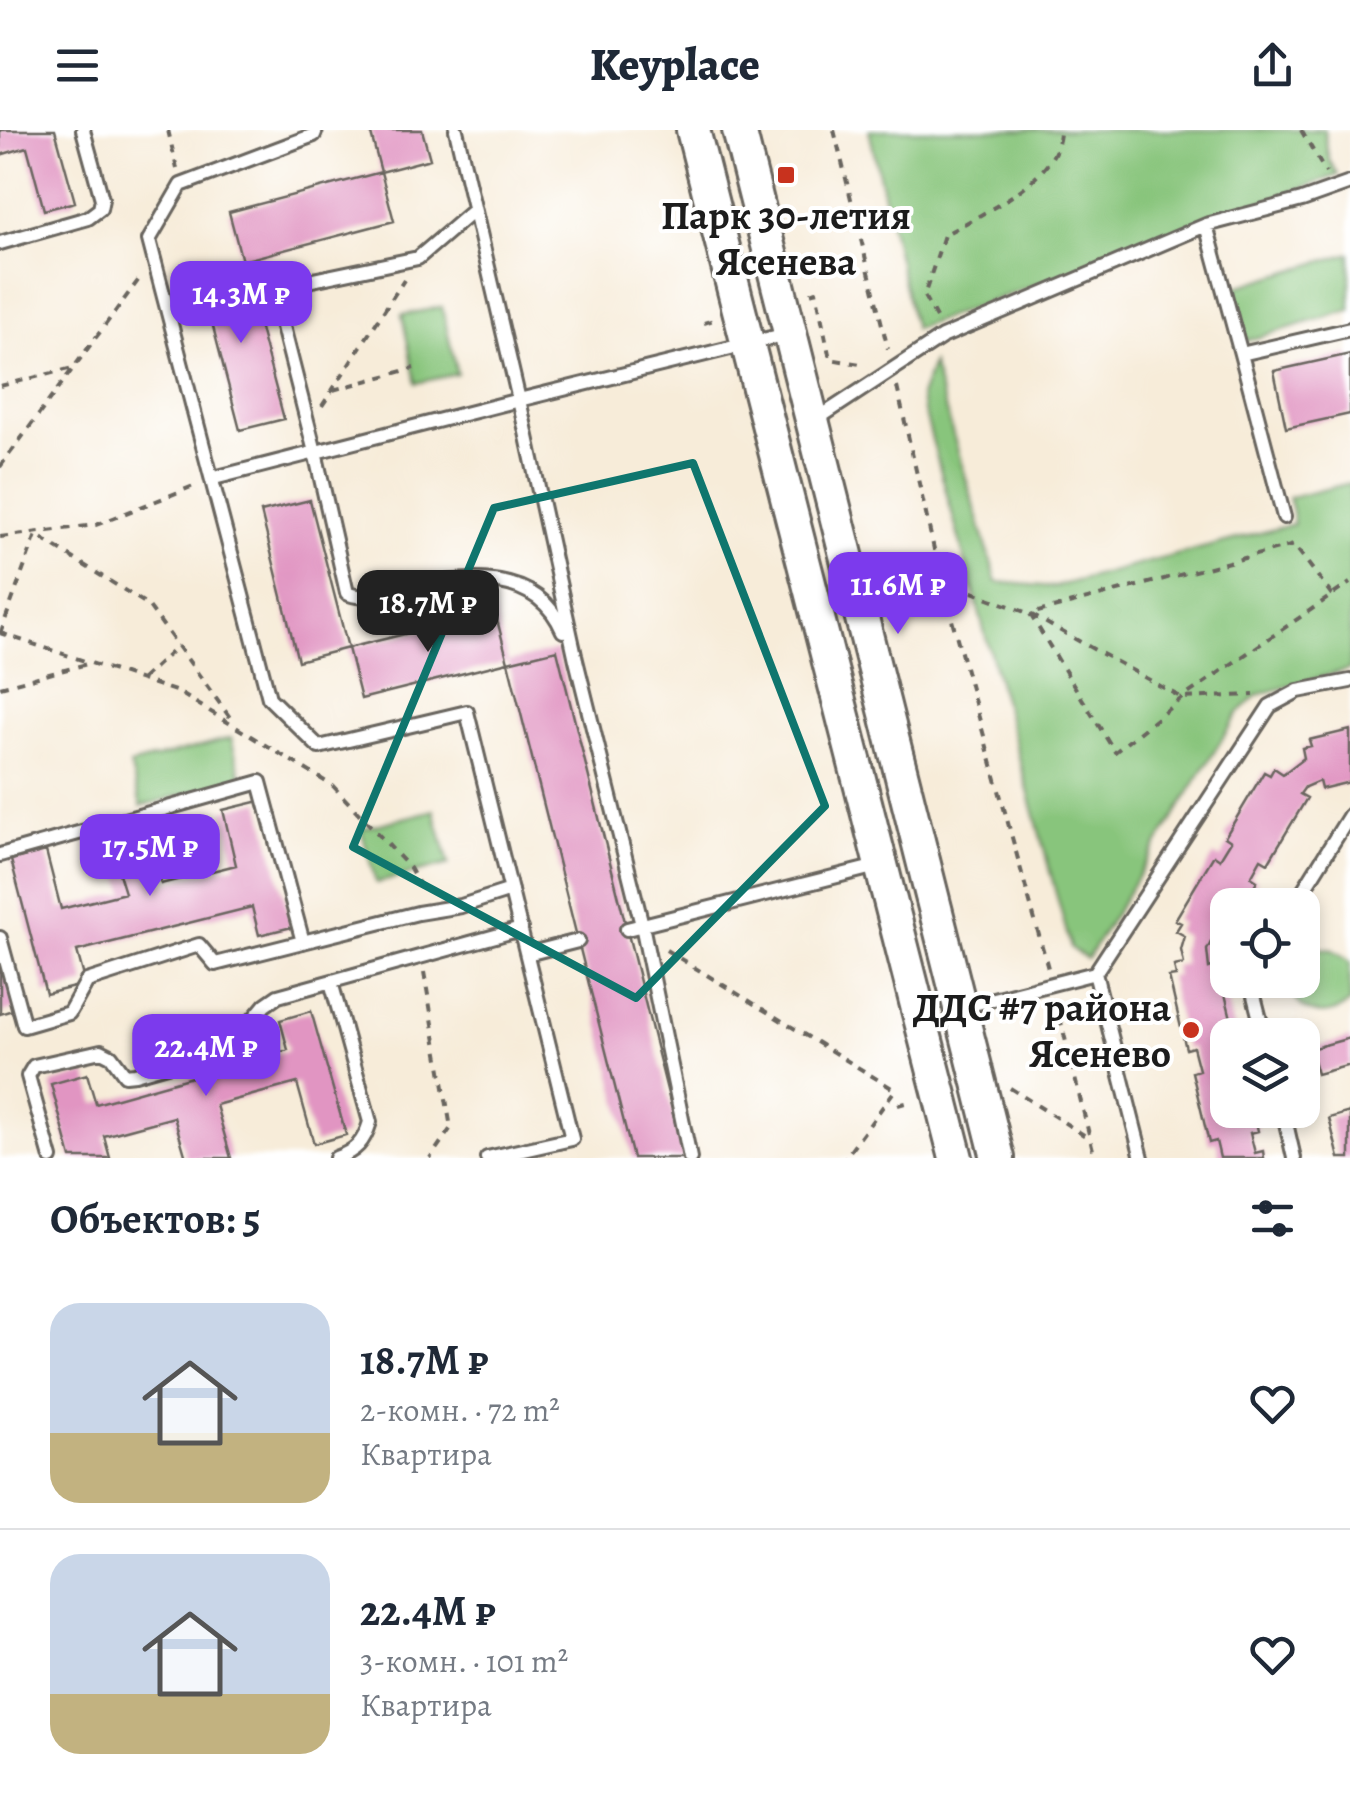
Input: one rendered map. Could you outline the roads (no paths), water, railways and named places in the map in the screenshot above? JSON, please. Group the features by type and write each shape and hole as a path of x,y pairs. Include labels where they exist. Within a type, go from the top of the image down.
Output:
{"street":[{"path":"694,130 956,1158"},
{"path":"739,130 998,1158"}],"lane":[{"path":"0,242 88,218 100,209 102,200 83,130"},
{"path":"316,130 314,136 180,184 150,240 270,698 319,747 467,712 572,1138 487,1158"},
{"path":"456,130 576,660 644,931 690,1158"},
{"path":"812,422 942,337 1206,226 1350,184"},
{"path":"474,210 418,258 284,286 277,303 316,452 346,593 354,597 371,595 449,580 515,583 545,601 560,622 576,660"},
{"path":"1206,226 1284,517"},
{"path":"1241,354 1350,330"},
{"path":"214,478 789,334"},
{"path":"959,1008 1095,973 1270,706 1298,692 1350,681"},
{"path":"0,855 260,782 303,942"},
{"path":"1305,888 1350,815"},
{"path":"627,929 644,931 883,864"},
{"path":"0,938 24,1026 70,1013 87,982 199,945 215,964 461,906 511,890"},
{"path":"51,1158 28,1076 34,1066 93,1050 106,1053 120,1072 130,1075 224,1049 235,1043 270,1001 521,928"},
{"path":"527,954 578,941"},
{"path":"1095,973 1142,1158"},
{"path":"330,982 370,1122 364,1140 353,1151 336,1158"},
{"path":"1286,1128 1294,1158"}],"place":[{"name":"Парк 30-летия Ясенева","path":"786,175"},
{"name":"ДДС #7 района Ясенево","path":"1191,1030"}]}
